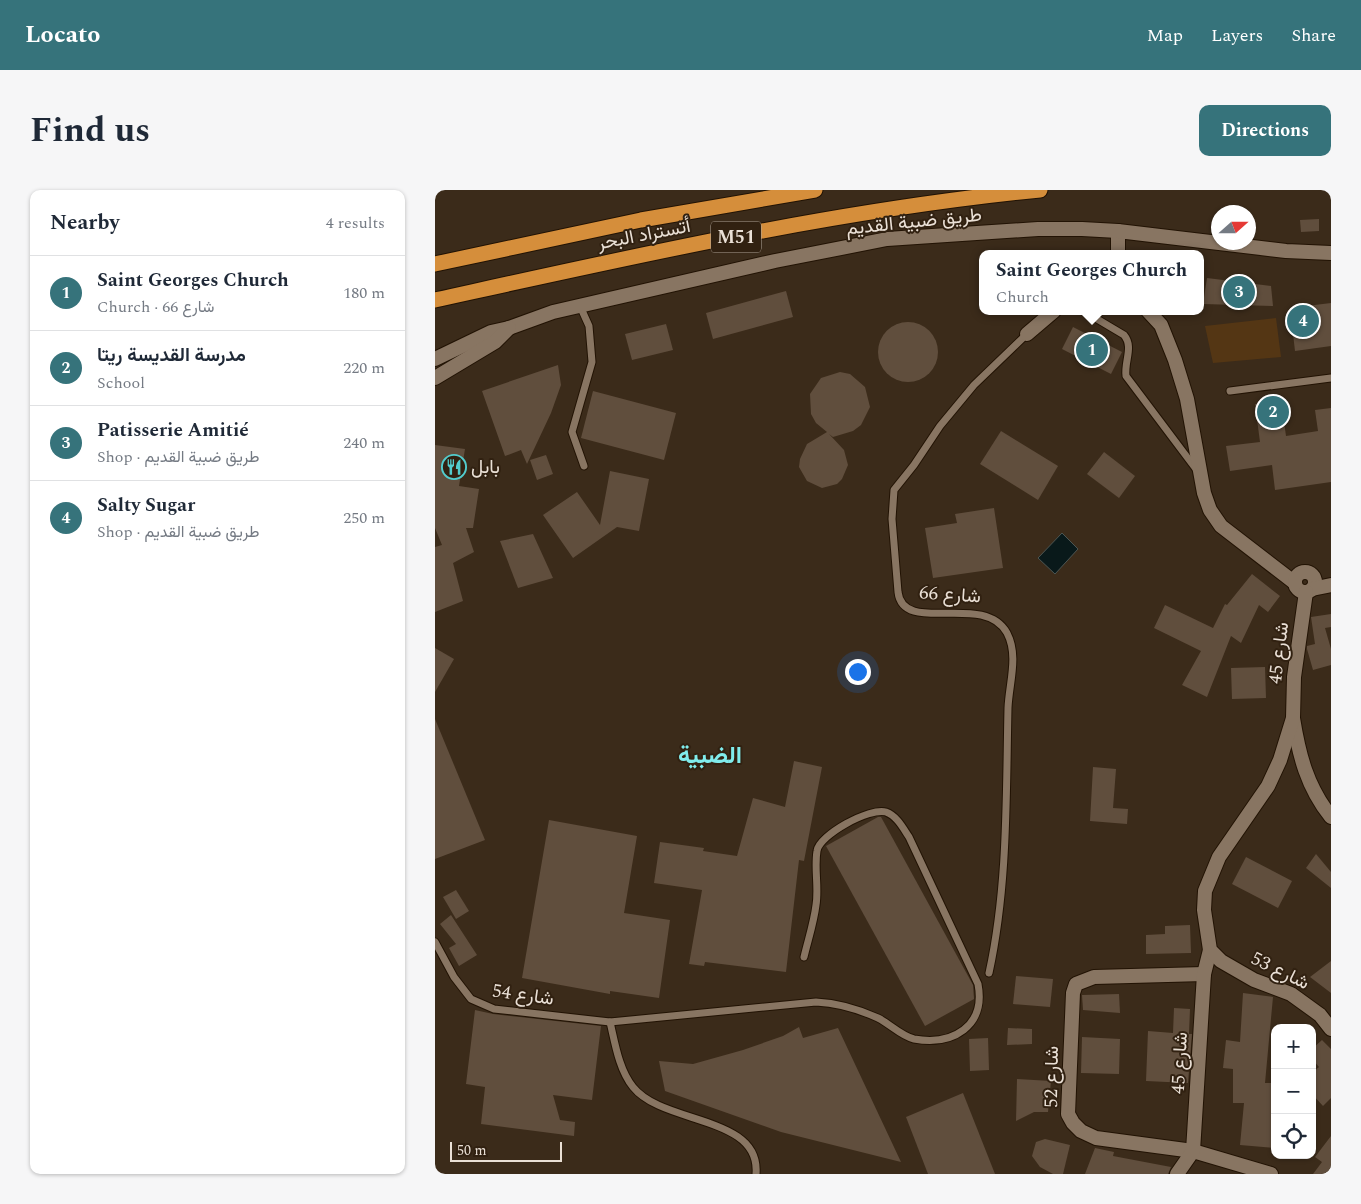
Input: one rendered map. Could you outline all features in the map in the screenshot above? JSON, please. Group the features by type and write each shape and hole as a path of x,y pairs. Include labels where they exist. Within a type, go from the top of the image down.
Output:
{"highway":[{"name":"أتستراد البحر","path":"435,264 641,220 815,190"},
{"name":"أتستراد البحر","path":"435,300 617,260 853,214 968,197 1040,190"}],"street":[{"name":"طريق ضبية القديم","path":"435,359 491,332 509,328 546,314 775,261 887,239 1038,229 1118,231 1235,246 1331,253"},
{"path":"1118,231 1118,250"},
{"name":"شارع 66","path":"1027,334 1049,315"},
{"path":"1152,315 1161,325 1187,398 1201,476 1210,510 1221,526 1271,567 1305,583 1331,585"},
{"name":"طريق ضبية القديم","path":"435,378 495,342 509,328"},
{"path":"1305,583 1331,577"},
{"name":"شارع 45","path":"1293,718 1294,677 1305,583"},
{"path":"1293,718 1297,746 1308,782 1331,817"},
{"path":"1210,950 1204,910 1205,891 1209,876 1219,857 1268,786 1277,766 1293,718"},
{"name":"شارع 45","path":"1193,1151 1203,974 1210,950"},
{"name":"شارع 53","path":"1210,950 1238,972 1291,994 1305,1003 1320,1015 1331,1029"},
{"name":"شارع 52","path":"1203,974 1094,977 1076,984 1073,993 1068,1114 1081,1131 1096,1138 1193,1151 1271,1174"},
{"path":"1177,1174 1193,1151"}],"lane":[{"path":"580,306 589,326 592,362 572,432 585,466"},
{"path":"1092,316 1128,339 1129,349 1125,364 1126,376 1201,476"},
{"name":"شارع 66","path":"989,973 999,911 1005,829 1009,702 1014,655 1012,644 999,623 980,613 918,613 907,610 903,606 898,592 892,500 897,484 914,465 939,426 974,385 1027,334"},
{"path":"1230,391 1331,378"},
{"name":"شارع 54","path":"435,942 454,976 471,1000 478,1004 494,1009 610,1022 816,1002 839,1004 879,1018 913,1038 935,1040 970,1026 981,999 974,976 909,837 896,819 885,812 872,813 847,822 821,842 816,850 817,904 804,957"},
{"path":"610,1022 620,1060 633,1087 648,1099 673,1112 716,1126 738,1136 754,1152 756,1174"}],"shaded area":[{"path":"1276,318 1281,357 1213,363 1205,326"},
{"path":"1062,533 1078,549 1055,574 1038,558"}],"building":[{"path":"1319,219 1319,231 1301,232 1300,220"},
{"path":"1207,278 1271,286 1273,306 1204,304"},
{"path":"786,291 793,317 713,339 706,313"},
{"path":"1331,303 1331,346 1295,351 1290,308"},
{"path":"908,322 924,327 929,331 933,336 938,352 933,368 929,373 924,377 908,382 892,377 887,373 883,368 878,352 883,336 887,331 892,327"},
{"path":"666,324 673,350 632,360 625,334"},
{"path":"1073,327 1122,352 1111,374 1062,349"},
{"path":"558,365 561,385 551,413 527,464 521,450 505,456 482,391"},
{"path":"840,372 850,374 865,387 870,407 861,425 853,431 833,437 829,434 844,450 848,465 842,479 837,484 822,488 807,481 799,467 800,459 807,444 827,432 816,423 811,414 810,394 821,378"},
{"path":"593,391 676,413 664,460 581,438"},
{"path":"1281,400 1286,436 1318,431 1315,410 1331,408 1331,482 1275,490 1272,465 1230,471 1226,446 1260,442 1255,404"},
{"path":"1001,431 1058,466 1038,500 980,464"},
{"path":"435,445 465,449 459,486 479,489 473,528 466,528 474,552 453,563 463,601 435,612 435,547 442,545 435,528"},
{"path":"1104,452 1135,476 1119,498 1087,474"},
{"path":"546,455 553,474 537,480 530,460"},
{"path":"610,471 649,479 639,531 617,527 573,558 543,515 577,492 600,525"},
{"path":"994,508 1003,568 933,578 925,528 957,523 955,514"},
{"path":"533,534 553,578 518,588 500,541"},
{"path":"1252,574 1280,596 1268,612 1259,605 1241,643 1231,636 1207,697 1182,685 1201,651 1154,628 1165,605 1213,628 1225,604 1227,605"},
{"path":"1331,614 1331,627 1325,628 1331,649 1331,665 1313,670 1307,649 1307,646 1315,644 1311,617"},
{"path":"435,648 454,659 435,692"},
{"path":"1265,667 1266,698 1232,699 1231,668"},
{"path":"435,719 485,840 435,859"},
{"path":"794,761 822,767 804,861 799,860 786,972 705,962 704,966 689,964 702,890 654,883 660,842 704,848 703,851 737,856 753,798 785,807"},
{"path":"1093,767 1116,769 1113,808 1128,809 1127,824 1090,821"},
{"path":"881,817 973,985 974,999 925,1026 826,846"},
{"path":"549,820 637,836 624,913 670,920 659,998 610,991 610,994 522,978"},
{"path":"1316,854 1331,872 1331,888 1306,868"},
{"path":"1246,857 1292,881 1278,908 1232,884"},
{"path":"456,890 469,911 456,919 443,897"},
{"path":"451,915 477,955 459,966 449,948 456,944 440,924"},
{"path":"1190,925 1191,953 1146,954 1146,935 1165,934 1165,926"},
{"path":"1331,961 1331,993 1310,977"},
{"path":"1016,976 1053,979 1050,1007 1013,1004"},
{"path":"1243,993 1273,997 1265,1083 1271,1083 1271,1148 1240,1145 1244,1103 1233,1103 1233,1069 1223,1068 1226,1040 1240,1042"},
{"path":"1119,994 1120,1013 1083,1010 1082,995"},
{"path":"1174,1008 1190,1009 1189,1034 1192,1034 1188,1083 1146,1081 1148,1031 1173,1033"},
{"path":"475,1010 493,1014 601,1026 592,1100 553,1095 560,1120 575,1122 574,1136 481,1124 485,1087 466,1084"},
{"path":"799,1027 803,1038 838,1028 901,1162 781,1132 665,1091 659,1061 693,1064 743,1050 783,1036"},
{"path":"1008,1028 1032,1029 1032,1044 1007,1045"},
{"path":"1082,1037 1120,1039 1119,1074 1081,1073"},
{"path":"988,1038 989,1070 970,1071 969,1039"},
{"path":"1322,1040 1331,1049 1331,1098 1323,1106 1316,1098 1316,1070 1319,1067 1316,1064 1316,1045"},
{"path":"1017,1079 1051,1081 1048,1112 1034,1112 1016,1121"},
{"path":"963,1093 995,1174 928,1174 906,1117"},
{"path":"1331,1136 1331,1174 1313,1174 1322,1162 1316,1156"},
{"path":"1045,1139 1070,1145 1063,1174 1053,1174 1040,1167 1032,1156 1036,1142"},
{"path":"1095,1148 1114,1152 1113,1156 1171,1167 1168,1174 1085,1174"}],"place":[{"name":"Patisserie Amitié","path":"1239,292"},
{"name":"Salty Sugar","path":"1303,321"},
{"name":"Saint Georges Church","path":"1092,350"},
{"name":"مدرسة القديسة ريتا","path":"1273,412"},
{"name":"بابل","path":"454,467"}],"district":[{"name":"الضبية","path":"710,756"}]}
